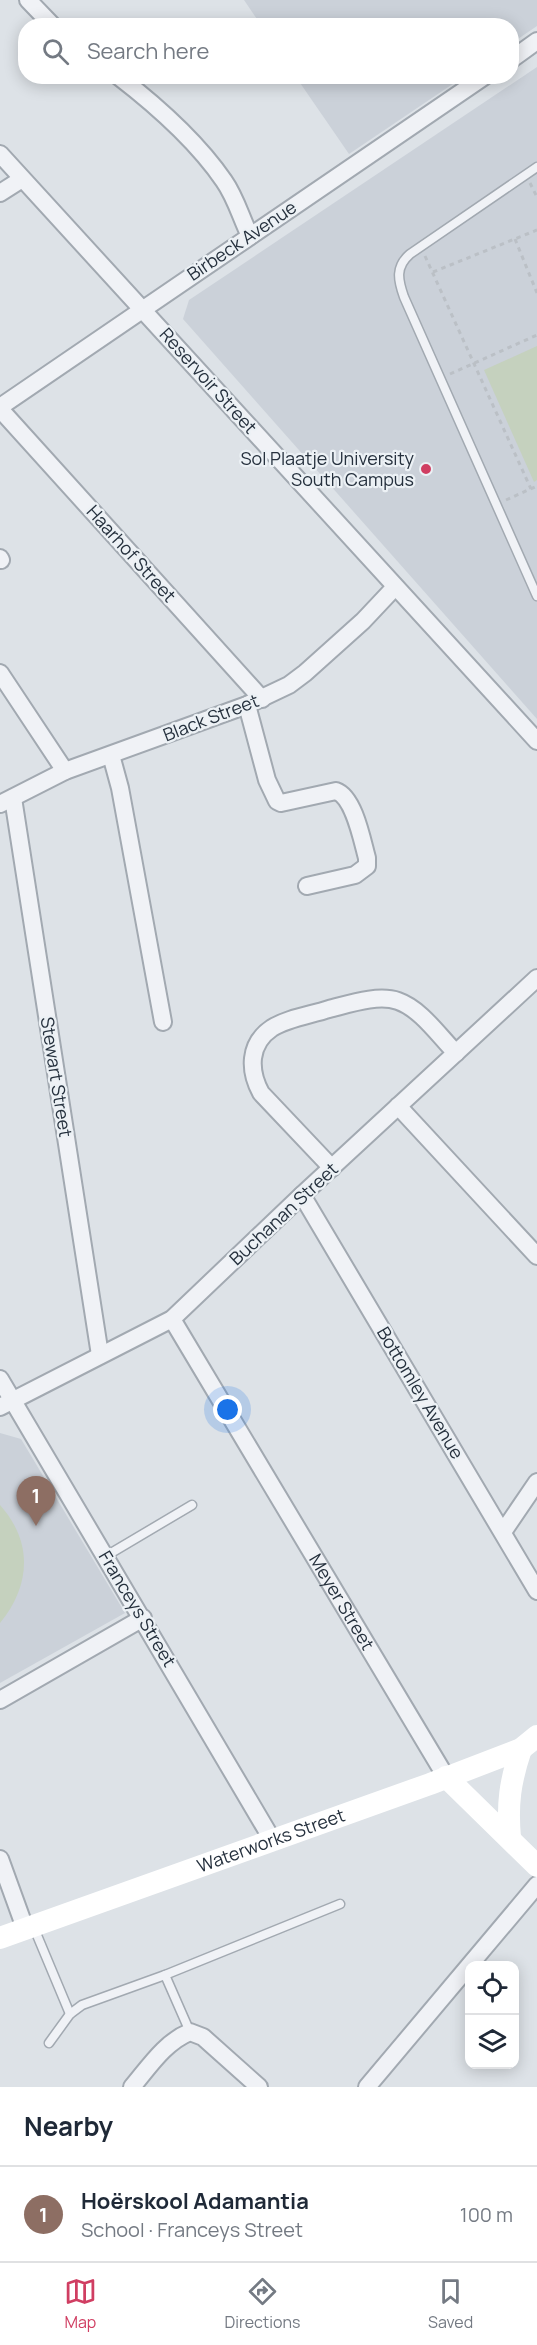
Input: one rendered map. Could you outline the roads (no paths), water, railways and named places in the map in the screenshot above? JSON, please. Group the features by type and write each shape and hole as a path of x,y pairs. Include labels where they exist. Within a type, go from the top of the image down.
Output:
{"street":[{"path":"28,0 45,18"},
{"path":"519,53 537,41"},
{"path":"128,84 153,103 202,152 225,183 250,236"},
{"name":"Birbeck Avenue","path":"0,408 473,84"},
{"name":"Reservoir Street","path":"0,154 537,741"},
{"path":"0,194 22,178"},
{"name":"Haarhof Street","path":"0,408 254,702"},
{"name":"Black Street","path":"6,801 65,771 254,702 305,673 363,621 395,587"},
{"path":"0,673 65,771"},
{"path":"254,702 267,780 273,796 281,803 336,791 342,793 349,801 367,858 367,866 354,875 307,886"},
{"path":"111,755 120,788 163,1022"},
{"name":"Stewart Street","path":"6,801 100,1355"},
{"name":"Buchanan Street","path":"6,1403 172,1319 398,1106 534,986"},
{"path":"332,1168 261,1093 255,1082 251,1058 260,1040 272,1028 346,1005 382,999 395,1000 409,1006 456,1053"},
{"path":"398,1106 537,1256"},
{"name":"Bottomley Avenue","path":"302,1195 537,1591"},
{"name":"Meyer Street","path":"172,1319 446,1778 537,1866"},
{"name":"Franceys Street","path":"0,1379 6,1403 106,1556 273,1841"},
{"path":"503,1532 537,1482"},
{"path":"0,1700 143,1618"},
{"path":"510,1838 508,1808 511,1778 529,1743"},
{"name":"Waterworks Street","path":"0,1938 446,1778 529,1743"},
{"path":"0,1859 29,1927"},
{"path":"367,2087 537,1885"},
{"path":"132,2087 167,2046 177,2037 190,2032 203,2037 260,2087"}],"lane":[{"path":"537,167 402,261 400,283 537,596"},
{"path":"106,1556 192,1504"},
{"path":"49,2043 70,2014 82,2005 165,1975 340,1905"},
{"path":"29,1927 70,2014"},
{"path":"165,1975 190,2032"}],"place":[{"name":"Sol Plaatje University South Campus","path":"426,469"},
{"name":"Hoërskool Adamantia","path":"36,1526"}]}
